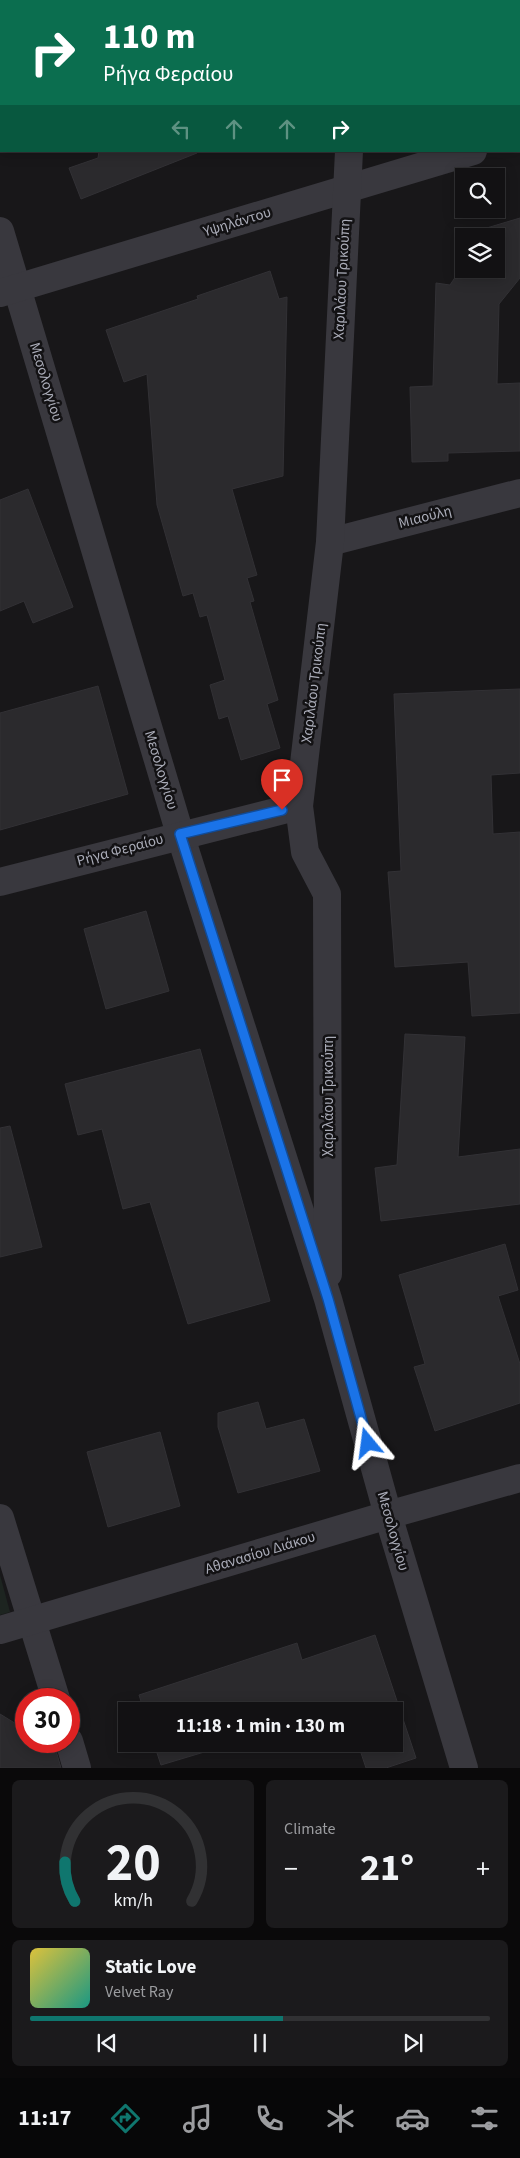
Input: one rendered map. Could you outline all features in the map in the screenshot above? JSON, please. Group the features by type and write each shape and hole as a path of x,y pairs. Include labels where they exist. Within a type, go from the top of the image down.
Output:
{"street":[{"name":"Χαριλάου Τρικούπη","path":"328,1299 327,894 305,852 299,806 330,542 349,152"},
{"name":"Υψηλάντου","path":"9,290 470,152"},
{"name":"Μεσολογγίου","path":"0,231 9,290 328,1299 388,1514 464,1768"},
{"name":"Μιαούλη","path":"330,542 520,493"},
{"name":"Ρήγα Φεραίου","path":"0,882 180,834 299,806"},
{"name":"Αθανασίου Διάκου","path":"0,1630 388,1514 520,1478"},
{"path":"0,1518 53,1688"},
{"path":"73,1753 77,1768"}],"shaded area":[{"path":"0,1575 10,1612 0,1615"}],"building":[{"path":"99,152 197,152 81,199 69,168 98,158"},
{"path":"520,218 520,278 499,304 497,384 520,383 520,451 448,453 448,461 412,462 410,387 433,386 436,283 450,285 455,278 505,278 505,228 487,228"},
{"path":"270,271 279,299 287,297 283,476 232,489 257,575 247,578 254,601 250,602 278,700 267,704 280,748 241,760 228,716 219,719 210,685 225,680 207,615 200,617 193,593 183,596 157,505 147,374 124,382 106,330 198,299 197,296"},
{"path":"28,489 73,607 33,623 24,601 0,611 0,500"},
{"path":"98,686 128,794 0,830 0,713"},
{"path":"520,689 520,773 491,775 493,834 520,832 520,1013 472,1016 468,962 395,967 388,872 401,871 394,694"},
{"path":"146,911 169,991 106,1009 84,929"},
{"path":"405,1034 465,1037 458,1157 520,1149 520,1204 381,1221 375,1168 397,1165"},
{"path":"200,1049 270,1301 188,1324 150,1202 123,1209 102,1129 78,1135 65,1084"},
{"path":"10,1126 42,1247 0,1257 0,1128"},
{"path":"505,1244 518,1290 498,1296 520,1364 520,1403 435,1431 414,1367 425,1364 399,1275"},
{"path":"258,1402 266,1429 304,1419 320,1471 238,1493 218,1427 218,1413"},
{"path":"160,1432 180,1506 108,1527 87,1452"},
{"path":"375,1635 397,1702 141,1702 139,1695 297,1643 302,1660"},
{"path":"0,1714 15,1723 15,1753 57,1753 61,1768 0,1768"},
{"path":"403,1719 416,1758 386,1768 366,1768 361,1752 403,1752"},
{"path":"157,1752 204,1752 161,1765"}],"route":[{"path":"282,810 180,834 328,1299 368,1443"}]}
